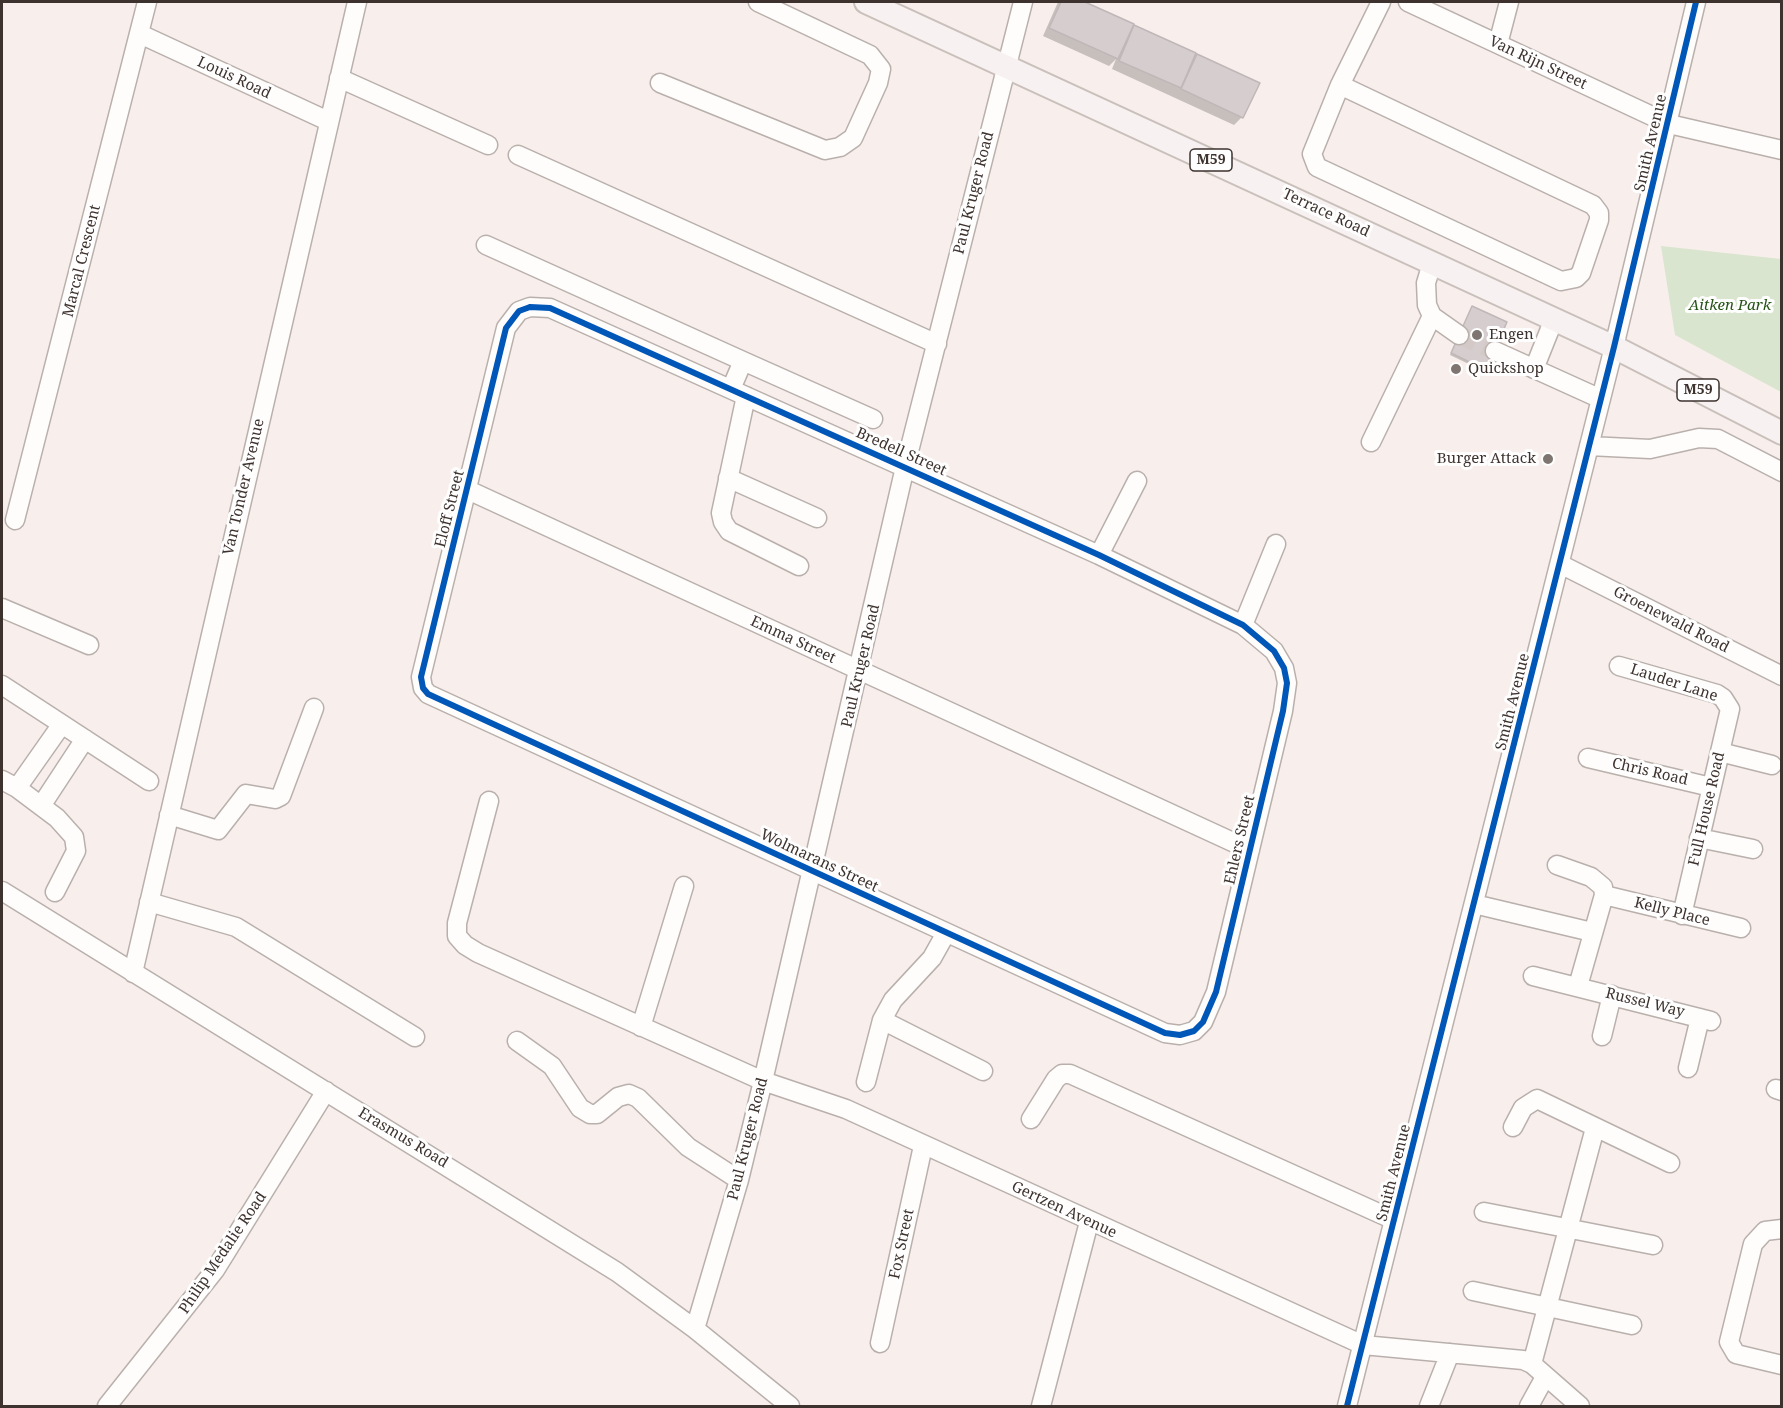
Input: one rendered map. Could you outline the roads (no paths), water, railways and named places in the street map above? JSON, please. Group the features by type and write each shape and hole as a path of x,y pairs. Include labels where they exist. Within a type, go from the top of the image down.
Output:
{"main road":[{"name":"Terrace Road","path":"866,2 1614,347 1782,433"}],"street":[{"name":"Marcal Crescent","path":"15,520 147,2"},
{"name":"Van Tonder Avenue","path":"133,973 357,2"},
{"name":"Paul Kruger Road","path":"695,1329 739,1180 764,1081 905,467 1023,2"},
{"path":"1340,85 1596,207 1599,220 1581,273 1576,278 1561,280 1317,167 1312,154 1340,85 1381,2"},
{"name":"Van Rijn Street","path":"1408,2 1669,124 1782,150"},
{"path":"1498,44 1509,2"},
{"name":"Smith Avenue","path":"1347,1407 1614,347 1669,124 1695,2"},
{"path":"660,83 825,150 840,147 853,138 878,83 881,69 870,55 763,3"},
{"name":"Louis Road","path":"140,34 328,122"},
{"path":"339,78 488,145"},
{"path":"518,154 937,344"},
{"path":"486,245 873,419"},
{"path":"1432,262 1426,283 1427,305 1432,316 1459,335"},
{"path":"603,332 613,303"},
{"name":"Bredell Street","path":"511,320 519,311 542,306 603,332 1099,555 1243,625 1258,635 1274,651"},
{"path":"1371,442 1432,316"},
{"path":"1534,369 1554,319"},
{"name":"Eloff Street","path":"436,699 423,688 421,677 506,328 511,320"},
{"path":"1495,351 1601,399"},
{"path":"743,361 728,478 721,513 723,522 729,531 799,566"},
{"path":"1589,446 1650,449 1699,438 1718,439 1782,472"},
{"path":"728,478 817,518"},
{"path":"1099,555 1137,481"},
{"name":"Emma Street","path":"468,490 1250,850"},
{"path":"1243,625 1276,544"},
{"name":"Groenewald Road","path":"1560,564 1782,676"},
{"path":"2,608 89,645"},
{"name":"Ehlers Street","path":"1194,1031 1203,1022 1216,992 1287,683 1284,668 1274,651"},
{"name":"Lauder Lane","path":"1619,666 1718,694 1727,703"},
{"path":"2,684 149,781"},
{"name":"Wolmarans Street","path":"436,699 1165,1032 1180,1035 1194,1031"},
{"name":"Full House Road","path":"1682,915 1729,718 1730,709 1727,703"},
{"path":"169,814 218,830 246,794 275,799 281,796 314,708"},
{"path":"55,892 71,863 76,842 69,830 41,806 9,784 62,724"},
{"path":"41,806 85,740"},
{"path":"1720,752 1772,765"},
{"name":"Chris Road","path":"1588,758 1711,787"},
{"name":"Gertzen Avenue","path":"489,801 457,924 458,936 465,945 478,953 764,1081 846,1109 1089,1222 1363,1345 1512,1358 1539,1370"},
{"path":"1699,838 1753,849"},
{"path":"1557,865 1597,880 1604,887 1604,895 1578,986"},
{"path":"641,1027 684,886"},
{"name":"Erasmus Road","path":"2,891 617,1272 695,1329 790,1407"},
{"name":"Kelly Place","path":"1604,895 1741,928"},
{"path":"149,902 236,927 415,1037"},
{"path":"1474,904 1592,932"},
{"path":"866,1082 882,1020 893,1000 932,958 946,933"},
{"name":"Russel Way","path":"1533,976 1706,1019 1688,1068"},
{"path":"1602,1036 1612,995"},
{"path":"882,1020 983,1071"},
{"path":"517,1041 552,1066 580,1108 590,1114 597,1114 624,1094 638,1098 688,1147 739,1180"},
{"path":"1031,1119 1056,1079 1062,1074 1070,1074 1394,1220"},
{"name":"Philip Medalie Road","path":"107,1407 192,1303 221,1262 326,1091"},
{"path":"1513,1127 1523,1108 1538,1099 1670,1163"},
{"path":"1529,1407 1539,1370 1549,1308 1595,1128"},
{"name":"Fox Street","path":"880,1343 923,1146"},
{"path":"1484,1212 1653,1245"},
{"path":"1041,1407 1089,1222"},
{"path":"1782,1229 1765,1231 1753,1244 1729,1342 1736,1354 1782,1365"},
{"path":"1473,1291 1632,1325"},
{"path":"1429,1407 1450,1353"},
{"path":"1539,1370 1580,1407"}],"tunnel":[{"path":"1459,335 1495,351"}],"place":[{"name":"Engen","path":"1477,335"},
{"name":"Quickshop","path":"1456,369"},
{"name":"Burger Attack","path":"1548,459"}],"park label":[{"name":"Aitken Park","path":"1730,306"}]}
